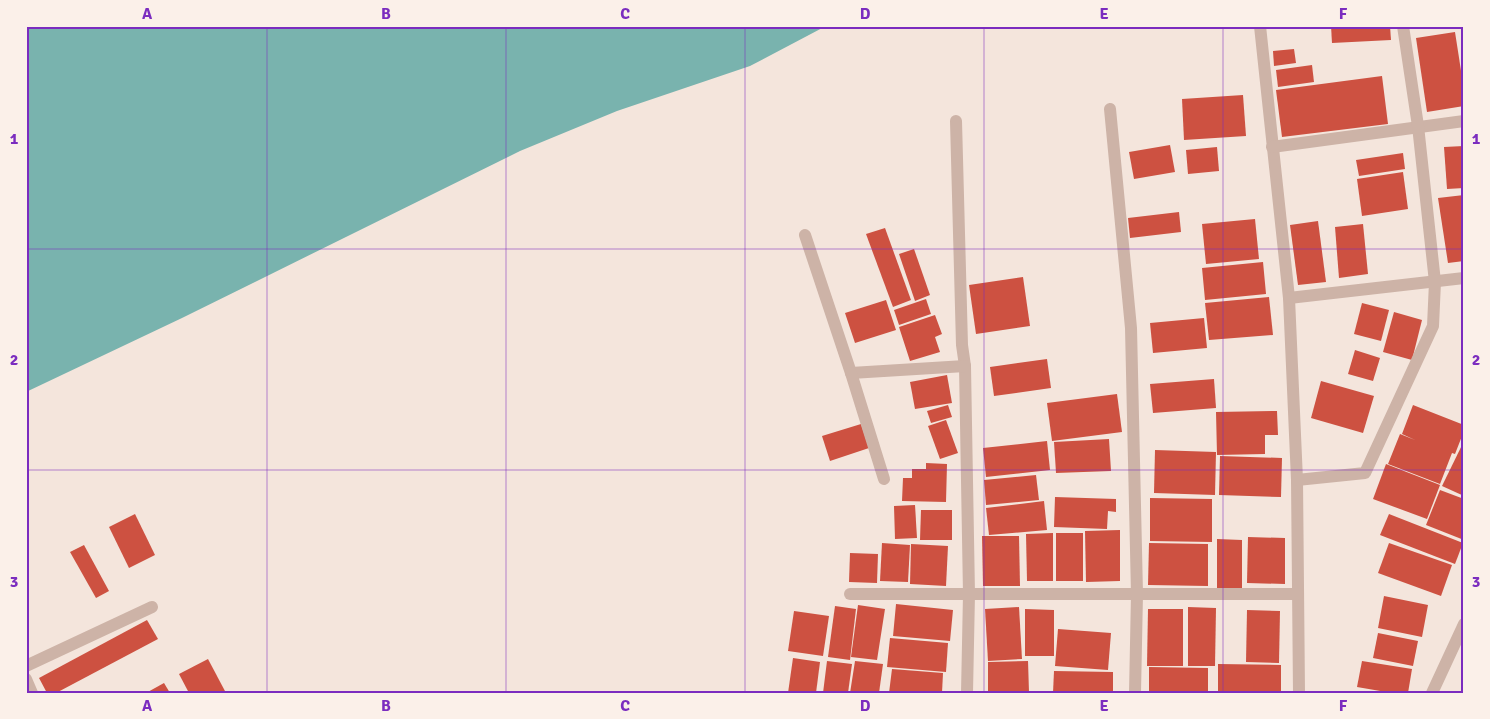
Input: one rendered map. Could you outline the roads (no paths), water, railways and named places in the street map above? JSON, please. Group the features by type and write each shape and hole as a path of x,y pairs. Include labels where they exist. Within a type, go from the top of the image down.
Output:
{"street":[{"path":"1260,26 1289,298 1298,480 1299,693"},
{"path":"1298,480 1365,473 1433,326 1436,282 1418,126 1403,26"},
{"path":"1110,109 1131,328 1137,594 1135,693"},
{"path":"956,121 969,594 968,693"},
{"path":"1272,146 1464,121"},
{"path":"805,235 884,479"},
{"path":"1289,298 1464,278"},
{"path":"851,373 964,366"},
{"path":"850,594 1298,594"},
{"path":"26,666 152,607"},
{"path":"1432,693 1464,624"},
{"path":"26,679 32,693"}],"water":[{"path":"26,26 826,26 750,66 617,111 520,151 182,318 26,392"}]}
